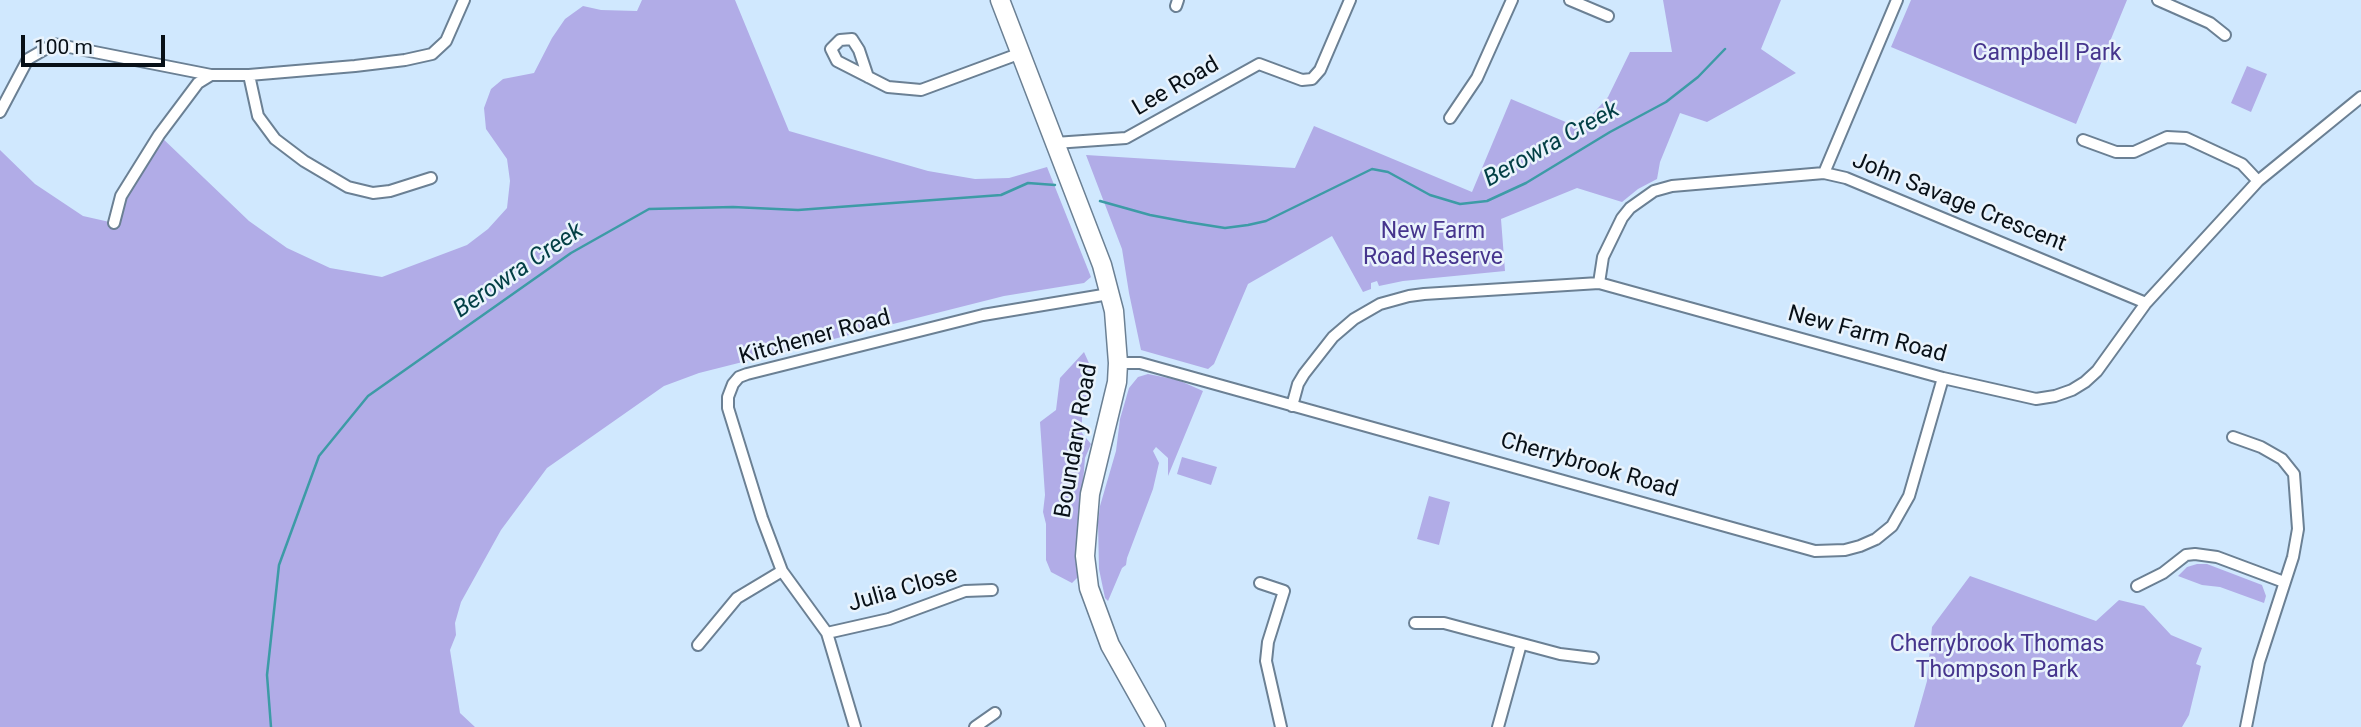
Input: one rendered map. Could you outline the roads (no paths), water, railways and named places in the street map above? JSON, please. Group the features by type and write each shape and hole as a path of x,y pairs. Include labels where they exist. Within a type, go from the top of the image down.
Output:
{"main road":[{"name":"Boundary Road","path":"1000,0 1102,265 1114,312 1118,363 1111,412 1090,495 1085,556 1089,588 1110,645 1156,727"}],"street":[{"path":"0,112 28,59 54,44 211,75 249,75 355,66 432,54 446,41 464,0"},
{"name":"Lee Road","path":"1055,144 1117,141 1132,136 1259,64 1302,80 1312,79 1320,71 1350,0"},
{"path":"1450,118 1477,78 1512,0"},
{"path":"1570,0 1608,16"},
{"path":"1824,173 1896,0"},
{"path":"2158,0 2207,21 2225,35"},
{"path":"868,77 888,87 921,90 1021,53"},
{"path":"114,223 121,196 159,135 198,83 211,75"},
{"path":"249,75 258,116 275,139 304,161 348,187 373,193 390,191 431,178"},
{"name":"New Farm Road","path":"1292,406 1298,384 1333,337 1354,319 1381,304 1416,295 1599,283 1943,378 2036,399 2072,390 2097,371 2146,303 2258,181 2361,97"},
{"path":"2083,139 2116,152 2134,152 2167,137 2186,138 2242,164 2258,181"},
{"name":"John Savage Crescent","path":"1599,283 1603,257 1622,218 1630,208 1654,191 1672,186 1824,173 1858,183 2146,303"},
{"name":"Kitchener Road","path":"855,727 827,633 782,571 762,518 727,408 731,389 739,377 983,316 1109,294"},
{"name":"Cherrybrook Road","path":"1118,363 1140,363 1815,551 1845,551 1876,539 1892,526 1909,496 1943,378"},
{"path":"2233,437 2283,458 2294,474 2298,530 2293,557 2259,662 2246,727"},
{"path":"2137,586 2163,573 2186,555 2195,554 2217,557 2284,582"},
{"path":"698,645 737,598 782,571"},
{"path":"1261,583 1284,591 1268,642 1266,661 1281,727"},
{"name":"Julia Close","path":"827,633 889,619 965,591 992,590"},
{"path":"1415,623 1444,623 1560,654 1593,658"},
{"path":"1499,727 1521,644"},
{"path":"975,727 995,713"}],"waterway":[{"name":"Berowra Creek","path":"1100,201 1150,215 1225,228 1266,221 1372,169 1388,172 1430,195 1460,204 1487,201 1526,183 1666,102 1698,77 1725,49"},
{"name":"Berowra Creek","path":"271,727 267,675 279,565 319,456 368,396 571,253 649,209 733,207 798,210 1001,195 1028,183 1055,185"}],"park label":[{"name":"Campbell Park","path":"2047,54"},
{"name":"New Farm Road Reserve","path":"1433,245"},
{"name":"Cherrybrook Thomas Thompson Park","path":"1997,658"}]}
